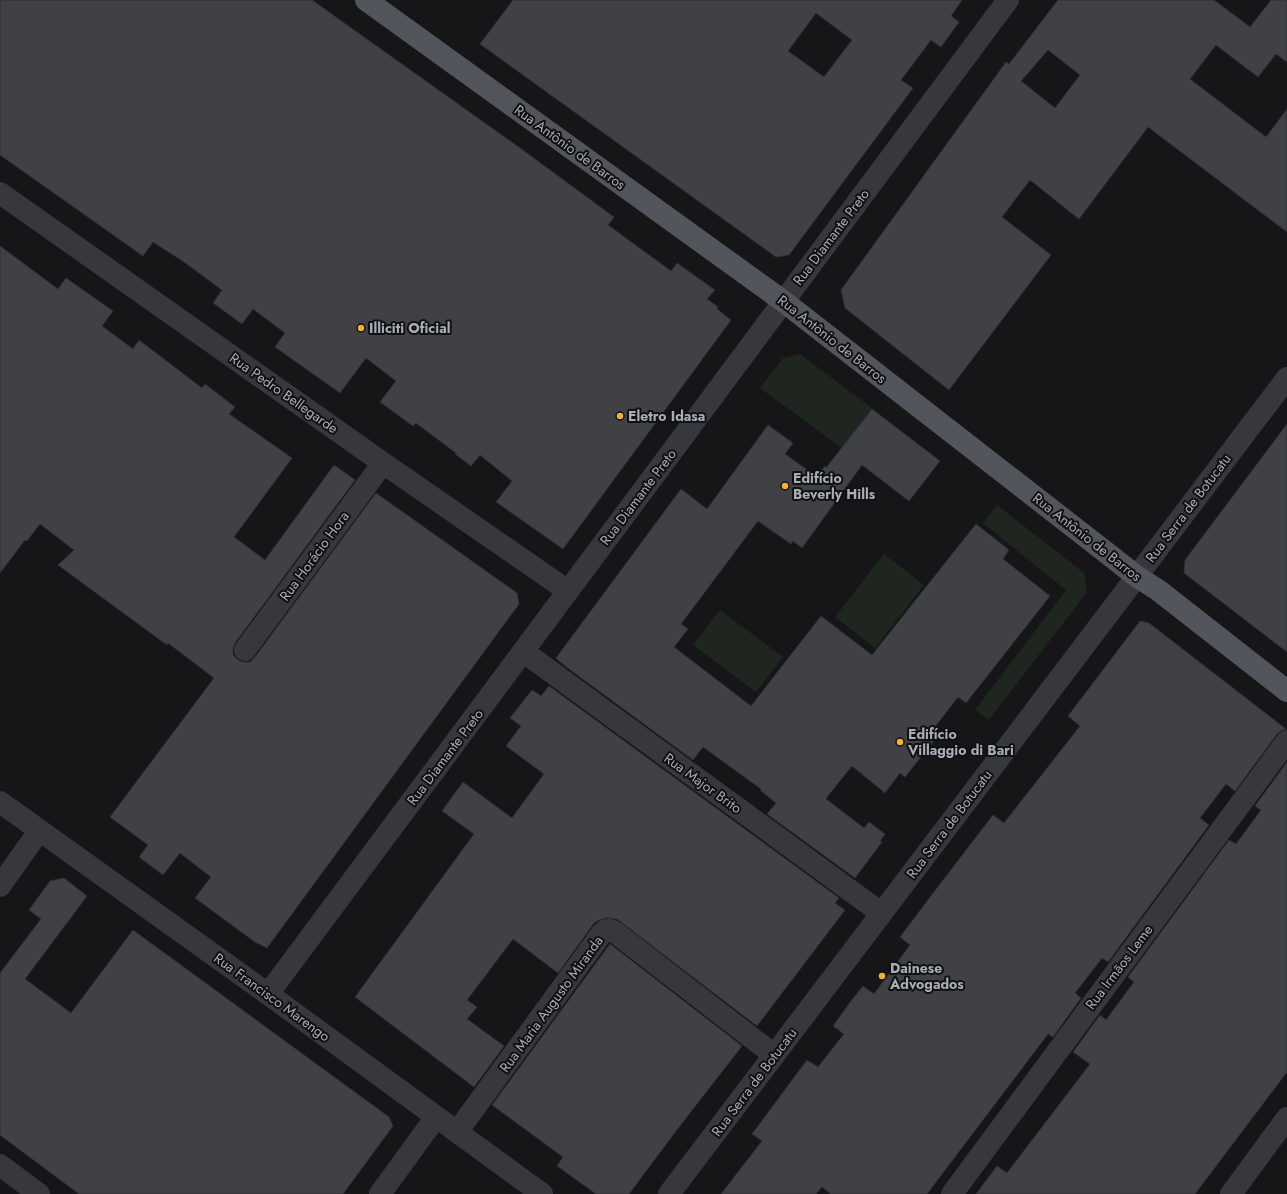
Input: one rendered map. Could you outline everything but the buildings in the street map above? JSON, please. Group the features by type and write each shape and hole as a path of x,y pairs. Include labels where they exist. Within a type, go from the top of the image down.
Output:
{"main road":[{"name":"Rua Antônio de Barros","path":"366,0 783,301 1136,576 1158,590 1287,691"}],"street":[{"name":"Rua Diamante Preto","path":"268,994 1008,0"},
{"name":"Rua Pedro Bellegarde","path":"0,194 383,463 568,590"},
{"name":"Rua Serra de Botucatu","path":"669,1194 1287,378"},
{"name":"Rua Horácio Hora","path":"245,650 383,463"},
{"name":"Rua Major Brito","path":"524,652 881,914"},
{"name":"Rua Irmãos Leme","path":"952,1194 1287,741"},
{"name":"Rua Francisco Marengo","path":"0,802 268,994 542,1194"},
{"path":"0,886 39,831"},
{"name":"Rua Maria Augusto Miranda","path":"457,1132 606,930 611,930 616,933 774,1055"},
{"path":"380,1194 436,1117"},
{"path":"1231,1194 1287,1118"},
{"path":"0,1165 35,1193"}],"shaded area":[{"path":"800,354 872,408 842,448 760,388 783,358"},
{"path":"997,505 1084,573 1087,592 989,720 975,710 1066,590 983,523"},
{"path":"884,554 924,585 875,648 835,617"},
{"path":"720,610 783,657 756,692 693,645"}],"place":[{"name":"Illiciti Oficial","path":"361,328"},
{"name":"Eletro Idasa","path":"620,416"},
{"name":"Edifício Beverly Hills","path":"785,486"},
{"name":"Edifício Villaggio di Bari","path":"900,742"},
{"name":"Dainese Advogados","path":"882,976"}]}
